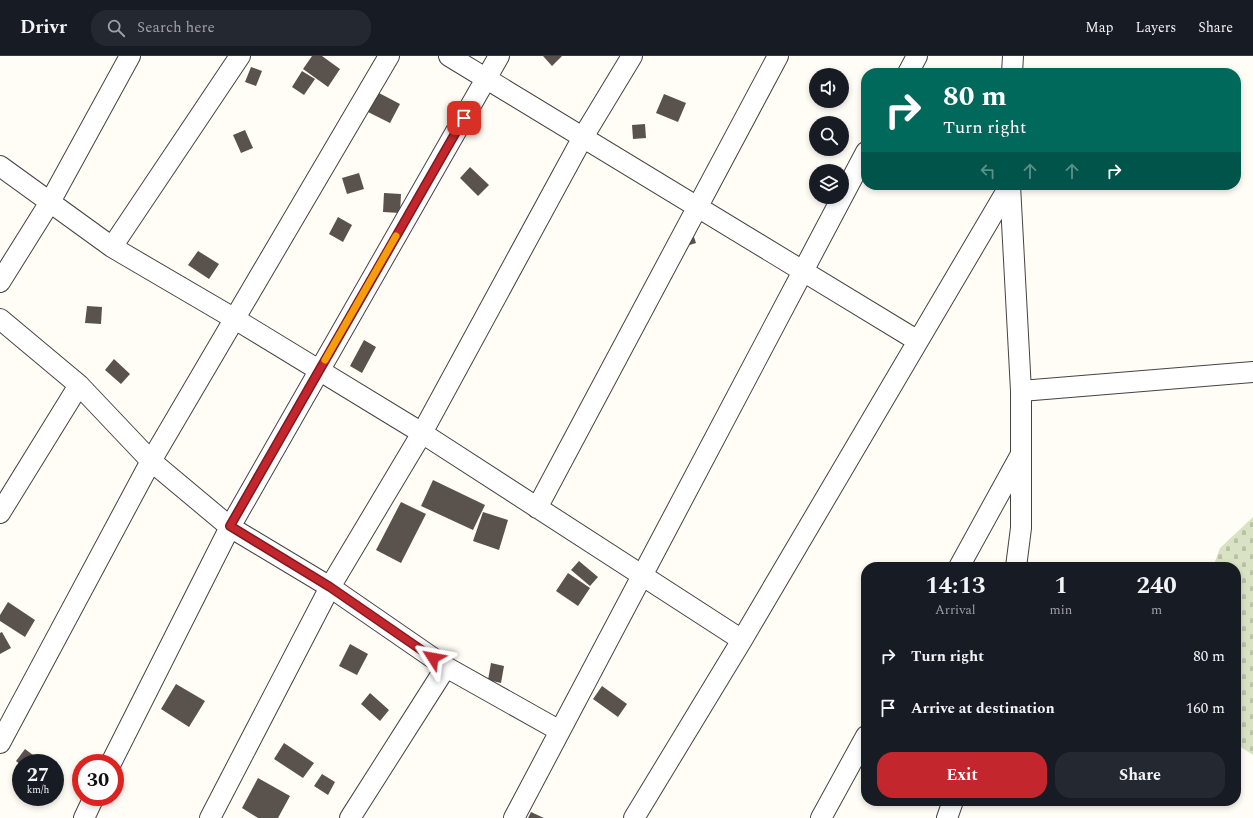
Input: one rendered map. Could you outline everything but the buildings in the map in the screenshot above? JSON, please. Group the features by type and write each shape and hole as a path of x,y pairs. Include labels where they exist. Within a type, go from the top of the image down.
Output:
{"street":[{"path":"0,282 50,202 130,56"},
{"path":"112,247 240,56"},
{"path":"0,743 151,461 389,56"},
{"path":"449,56 918,341"},
{"path":"116,754 230,526 499,56"},
{"path":"210,818 330,587 422,433 583,137 632,56"},
{"path":"537,508 778,56"},
{"path":"911,68 917,56"},
{"path":"1012,68 1013,56"},
{"path":"514,818 861,161"},
{"path":"0,166 112,247 235,318 422,433 742,640"},
{"path":"634,818 742,640 1007,190"},
{"path":"1010,190 1021,391 1021,528 1017,562"},
{"path":"0,319 79,385 151,461 230,526 330,587 446,667 560,731"},
{"path":"1021,391 1253,372"},
{"path":"0,513 79,385"},
{"path":"962,562 1021,454"},
{"path":"350,818 446,667"},
{"path":"821,818 861,745"},
{"path":"84,818 90,806"},
{"path":"947,818 951,806"}],"green space":[{"path":"1253,517 1253,755 1241,747 1241,562 1215,562 1220,548"}],"slow traffic":[{"path":"325,360 396,236"}],"route":[{"path":"433,658 330,587 230,526 464,118"}]}
